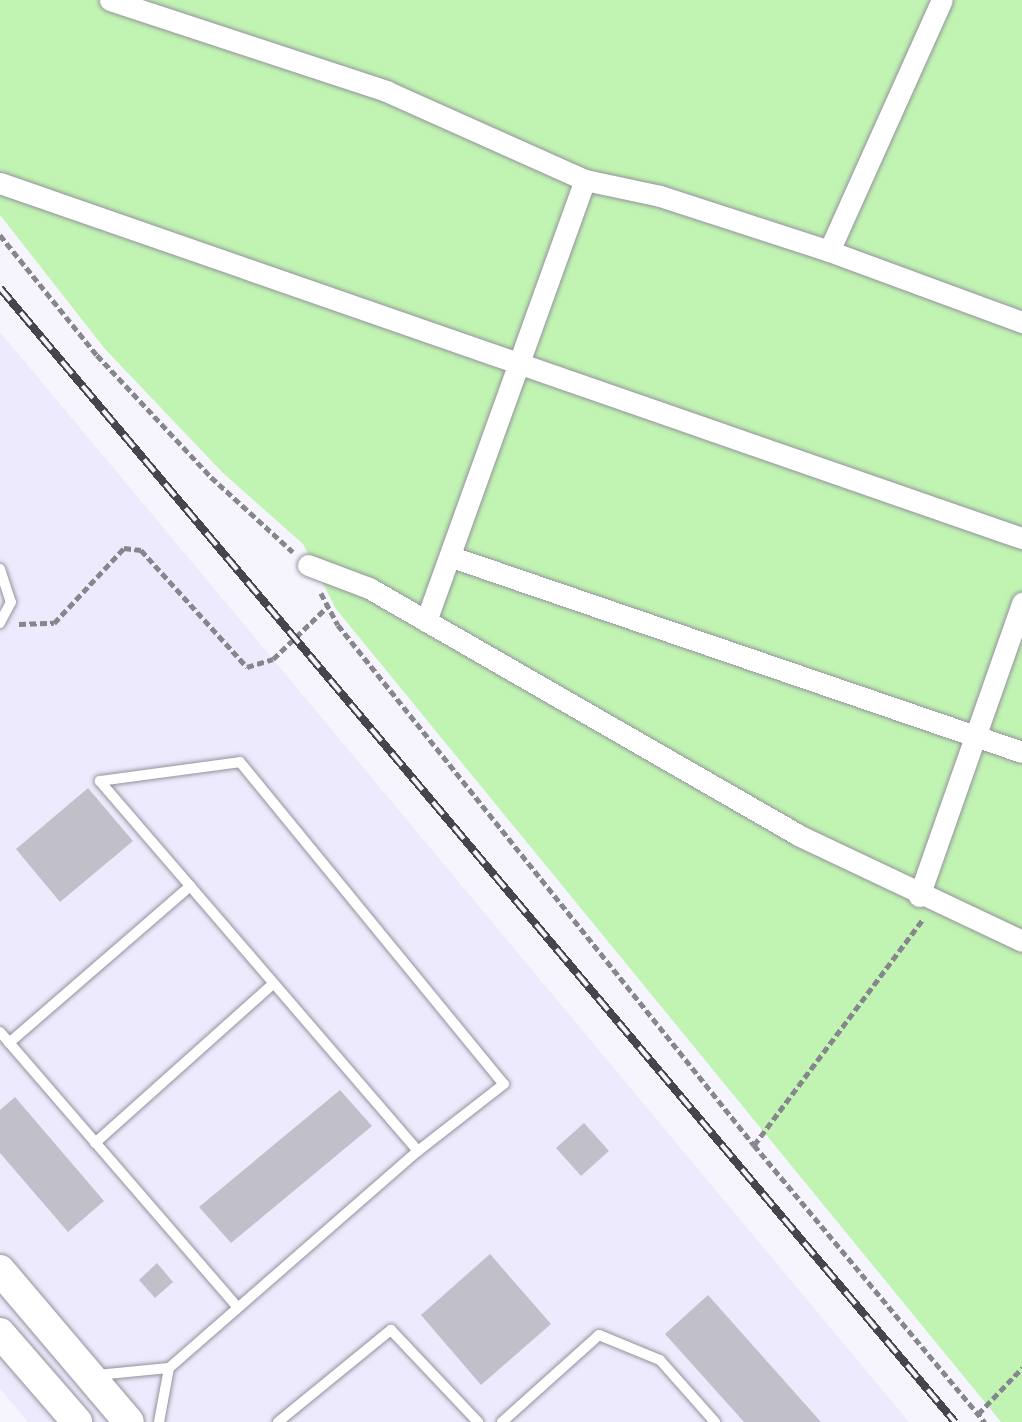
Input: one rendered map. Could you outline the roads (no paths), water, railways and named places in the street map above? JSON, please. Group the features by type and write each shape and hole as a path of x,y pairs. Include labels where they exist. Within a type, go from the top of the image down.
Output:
{"main road":[{"path":"0,1270 129,1422"},
{"path":"0,1333 77,1422"}],"street":[{"path":"110,0 386,91 585,180 660,196 829,251 1022,322"},
{"path":"829,251 942,0"},
{"path":"426,621 452,557 585,180"},
{"path":"0,183 1022,538"},
{"path":"452,557 1022,752"},
{"path":"307,565 369,588 799,835 927,900 1022,941"},
{"path":"927,900 974,735 1022,603"}],"lane":[{"path":"0,569 11,602 0,623"},
{"path":"91,1375 169,1368 418,1151 504,1084 240,761 100,781 418,1151"},
{"path":"9,1043 190,886"},
{"path":"95,1143 273,984"},
{"path":"0,1032 238,1308"},
{"path":"278,1422 391,1330 478,1422"},
{"path":"502,1422 599,1335 660,1360 715,1422"},
{"path":"159,1422 169,1368"}],"railway":[{"path":"0,288 955,1422"}]}
